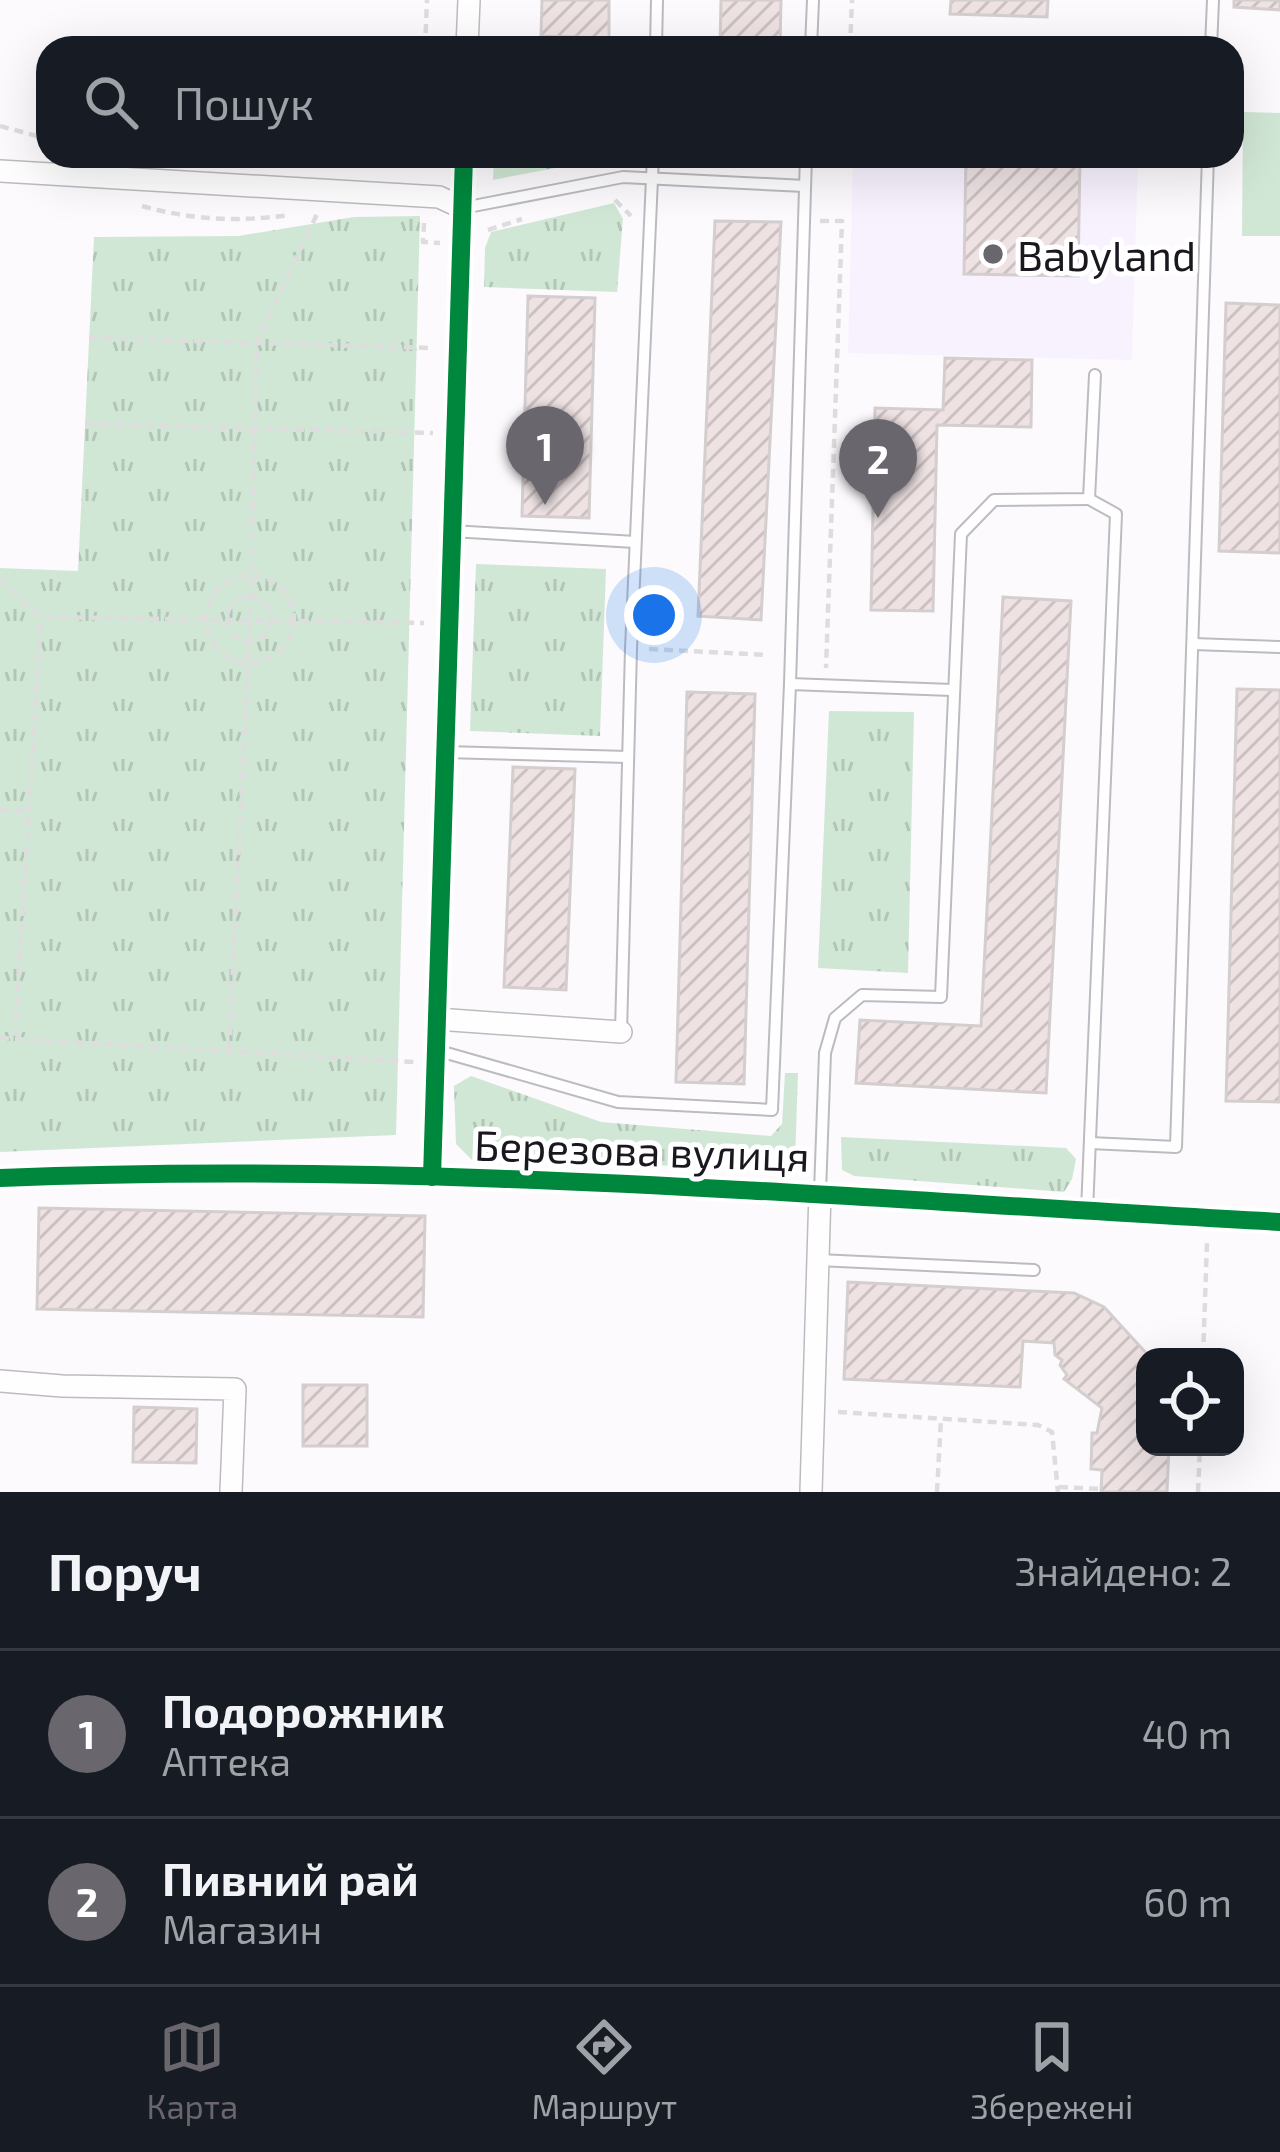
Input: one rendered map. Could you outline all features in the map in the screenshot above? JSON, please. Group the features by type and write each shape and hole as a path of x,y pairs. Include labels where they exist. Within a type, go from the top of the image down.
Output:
{"street":[{"path":"468,36 469,0"},
{"path":"432,1177 464,168"},
{"path":"0,171 440,197 463,208"},
{"path":"437,1019 621,1032"},
{"name":"Березова вулиця","path":"0,1178 432,1177 820,1192 1280,1222"},
{"path":"811,1492 820,1192"},
{"path":"0,1381 62,1387 235,1389 231,1492"}],"lane":[{"path":"656,36 658,0"},
{"path":"812,36 813,0"},
{"path":"1212,36 1213,0"},
{"path":"621,1032 631,649 652,168"},
{"path":"435,1057 618,1102 772,1110 806,168"},
{"path":"1090,1142 1176,1147 1208,168"},
{"path":"463,208 623,177 805,186"},
{"path":"1089,499 1095,375"},
{"path":"820,1192 825,1053 835,1018 862,995 941,997 961,534 994,500 1089,499 1116,514 1087,1210"},
{"path":"452,531 635,542"},
{"path":"1193,644 1280,647"},
{"path":"790,684 952,690"},
{"path":"444,752 628,758"},
{"path":"818,1260 1034,1270"}],"path":[{"path":"426,36 427,0"},
{"path":"850,36 852,0"},
{"path":"0,126 36,136"},
{"path":"605,199 619,200 631,216"},
{"path":"130,202 189,219 252,220 331,209"},
{"path":"229,1050 249,641 257,341 318,211"},
{"path":"424,214 423,242 480,246 491,226 537,215"},
{"path":"804,220 842,221 826,668"},
{"path":"89,338 457,349"},
{"path":"85,424 454,433"},
{"path":"250,574 264,577 286,593 295,620 286,646 262,662 248,664 223,655 213,645 205,619 213,593 224,583 250,574"},
{"path":"0,579 41,617 448,624"},
{"path":"227,619 236,602 250,598 262,602 271,619"},
{"path":"15,1039 41,617"},
{"path":"227,619 236,637 249,641 262,637 271,619"},
{"path":"631,649 791,656"},
{"path":"0,810 29,811"},
{"path":"0,1038 435,1057"},
{"path":"1203,1348 1208,1233"},
{"path":"837,1412 1022,1422 1052,1432 1058,1489 1102,1489"},
{"path":"937,1492 941,1418"},
{"path":"1198,1492 1200,1456"}],"shaded area":[{"name":"Babyland","path":"853,168 1138,168 1132,360 848,353"}],"green space":[{"path":"1244,112 1280,113 1280,236 1242,236"},
{"path":"494,168 556,168 493,180"},
{"path":"614,203 623,219 617,292 484,287 485,248 491,232"},
{"path":"420,216 396,1135 0,1152 0,568 78,571 94,237 238,236 354,217"},
{"path":"476,564 606,569 600,736 470,731"},
{"path":"829,711 914,712 908,973 818,968"},
{"path":"785,1073 798,1073 795,1161 780,1169 472,1160 456,1144 454,1086 471,1076 601,1122 771,1136 782,1124"},
{"path":"841,1137 1066,1148 1076,1159 1064,1192 854,1176 842,1170"}],"building":[{"path":"542,0 609,0 609,36 541,36"},
{"path":"721,0 781,0 780,36 720,36"},
{"path":"951,0 1048,0 1047,17 950,14"},
{"path":"1234,0 1280,0 1280,10 1234,7"},
{"path":"966,168 1080,168 1078,276 964,274"},
{"path":"715,221 781,222 761,620 698,616"},
{"path":"528,296 595,298 589,518 522,516"},
{"path":"1226,303 1280,305 1280,553 1219,551"},
{"path":"945,358 1032,360 1031,427 937,425 933,611 871,610 875,408 943,410"},
{"path":"1003,597 1071,601 1046,1093 856,1083 860,1020 981,1026"},
{"path":"1237,689 1280,690 1280,1102 1226,1101"},
{"path":"687,692 755,694 744,1084 676,1082"},
{"path":"513,767 575,769 566,990 504,987"},
{"path":"39,1208 425,1216 423,1317 37,1309"},
{"path":"848,1282 1074,1293 1104,1307 1142,1348 1136,1348 1136,1456 1169,1456 1167,1492 1101,1492 1102,1470 1091,1469 1092,1433 1097,1433 1102,1408 1064,1379 1067,1375 1054,1343 1023,1341 1020,1387 844,1379"},
{"path":"303,1385 367,1385 367,1446 303,1446"},
{"path":"134,1407 197,1409 196,1463 133,1462"}],"cycle path":[{"path":"432,1177 464,168"},
{"path":"0,1178 160,1174 480,1178 1280,1222"}],"place":[{"name":"Babyland","path":"993,254"},
{"name":"Подорожник","path":"545,505"},
{"name":"Пивний рай","path":"878,518"}]}
